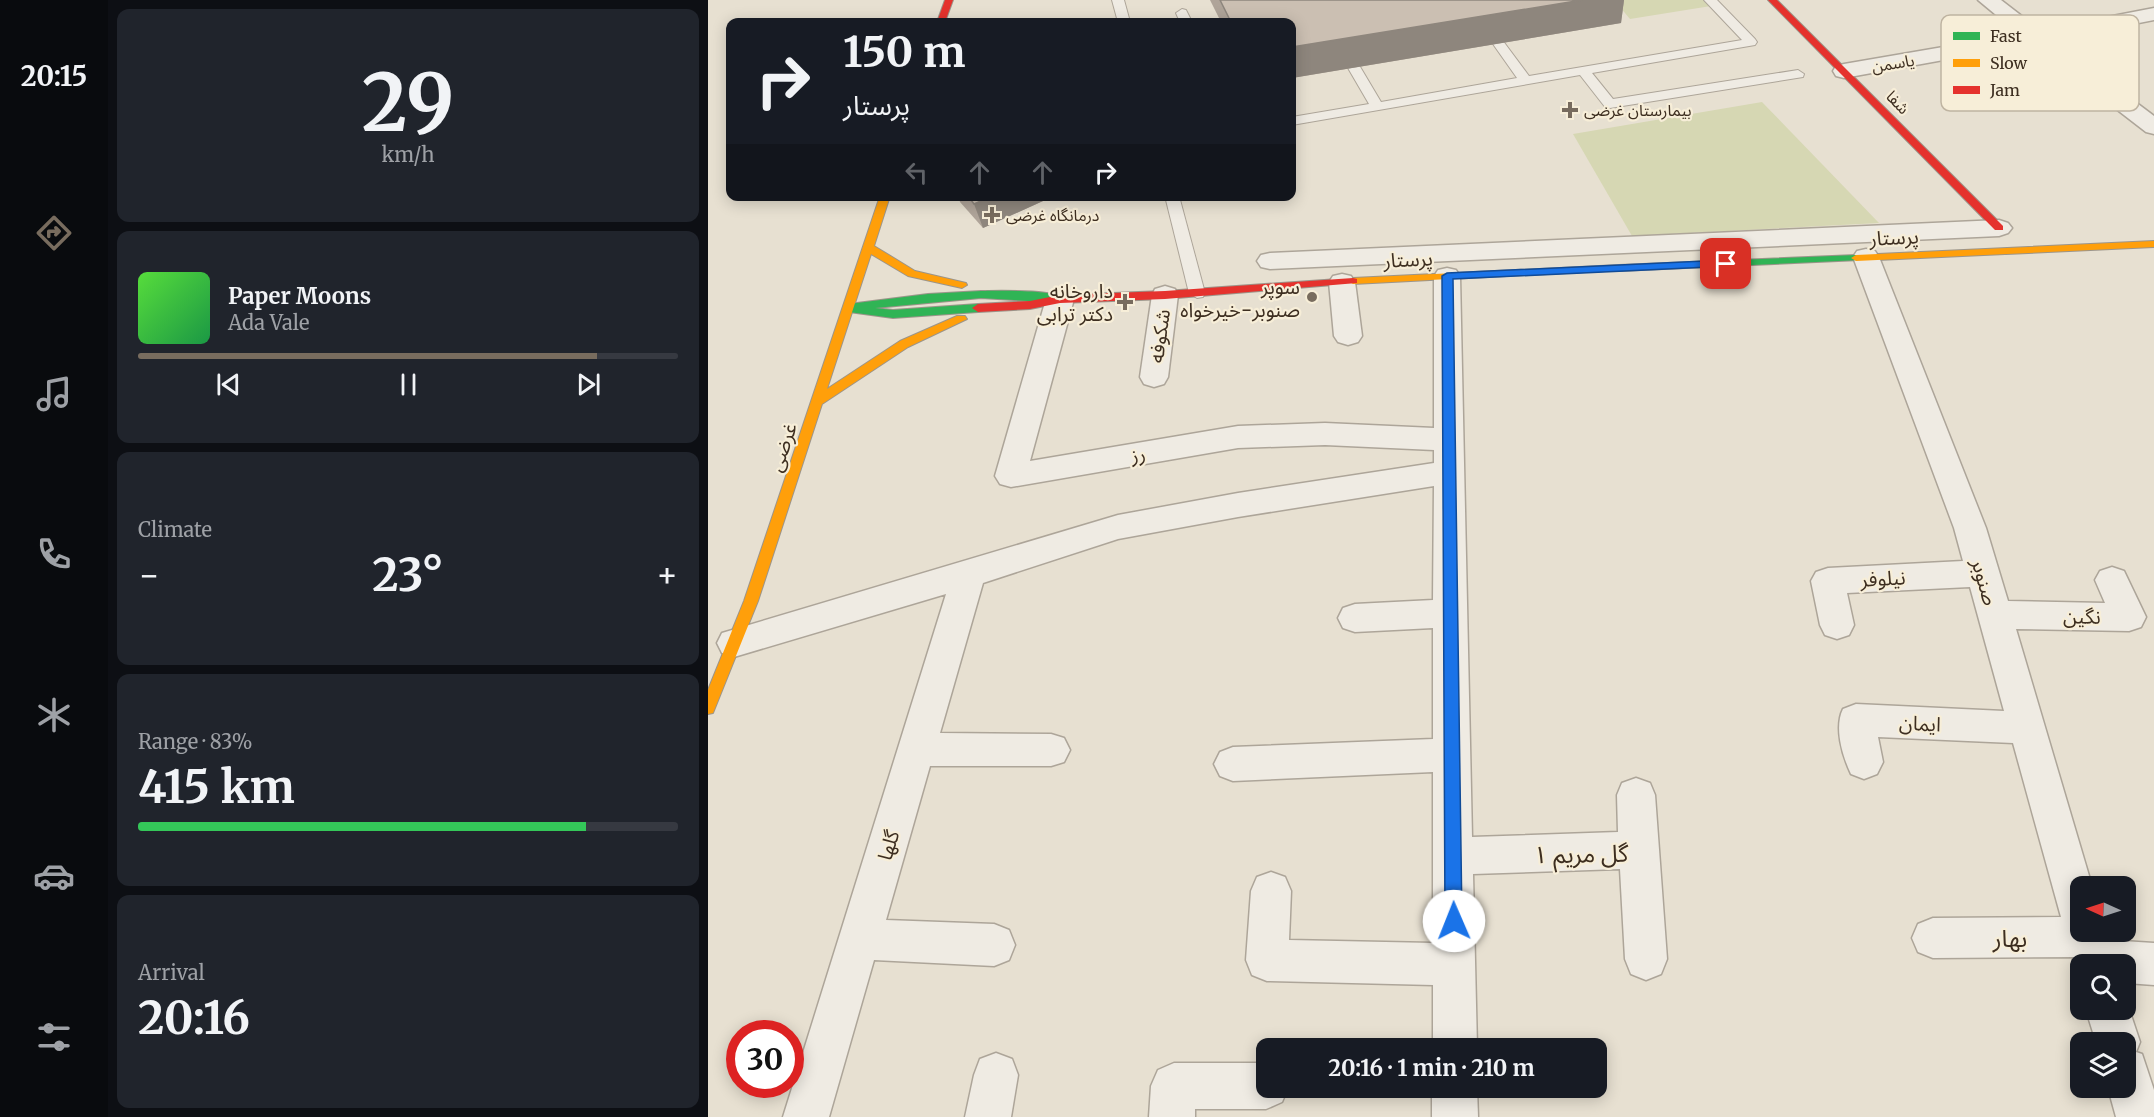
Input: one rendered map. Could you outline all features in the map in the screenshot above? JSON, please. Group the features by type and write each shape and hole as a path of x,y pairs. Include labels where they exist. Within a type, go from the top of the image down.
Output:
{"main road":[{"path":"943,18 949,0"},
{"name":"شفا","path":"1772,0 1999,228"},
{"name":"غرضی","path":"708,708 751,601 883,201"},
{"name":"پرستار","path":"1060,299 1165,295 1447,276 2154,244"},
{"path":"868,247 912,274 957,284 984,293"},
{"path":"849,308 984,293 1032,293 1060,299"},
{"path":"849,308 893,314 994,309 1060,299"},
{"path":"818,401 894,349 933,328 994,309"}],"street":[{"path":"1988,0 2008,15"},
{"name":"یاسمن","path":"2139,17 2154,14"},
{"name":"یاسمن","path":"1844,70 1941,53"},
{"path":"2132,111 2154,128"},
{"path":"1270,261 1999,228"},
{"name":"صنوبر","path":"1866,257 1970,528 2070,879"},
{"path":"1447,276 1455,1038"},
{"path":"1342,282 1348,336"},
{"name":"شکوفه","path":"1154,377 1165,295"},
{"name":"رز","path":"1060,299 1011,476 1238,437 1325,434 1449,456"},
{"path":"734,643 969,574 1118,527 1250,503 1449,456"},
{"name":"نیلوفر","path":"1837,625 1828,581 1983,573"},
{"name":"گلها","path":"806,1117 969,574"},
{"name":"نگین","path":"1995,615 2129,617 2112,580"},
{"path":"1355,618 1450,613"},
{"name":"ایمان","path":"1864,762 1856,720 2027,728"},
{"path":"916,749 1051,750"},
{"path":"1233,764 1452,755"},
{"path":"1636,795 1639,850"},
{"name":"گل مریم ۱","path":"1453,856 1639,850 1646,959"},
{"path":"1271,891 1267,960 1454,964"},
{"name":"بهار","path":"1934,938 2070,942"},
{"path":"860,939 994,945"},
{"name":"بهار","path":"2088,942 2154,964"},
{"path":"1172,1117 1174,1086 1256,1086"},
{"path":"1455,1098 1455,1117"},
{"path":"2134,1098 2139,1117"}],"lane":[{"path":"1118,0 1123,18"},
{"path":"1296,120 1751,42 1710,0"},
{"path":"1500,44 1526,81"},
{"path":"1354,68 1378,106"},
{"path":"1583,71 1610,104 1798,74"},
{"path":"1173,201 1197,293"}],"green space":[{"path":"1614,0 1705,0 1711,6 1630,19"},
{"path":"1762,102 1879,223 1632,236 1573,134"}],"building":[{"path":"1220,0 1582,0 1296,46 1296,18 1229,18"}],"traffic: fast":[{"path":"1619,268 1856,258"},
{"path":"978,308 893,314 849,308 981,294 1060,299"}],"traffic: slow":[{"path":"708,708 751,601 883,201"},
{"path":"1856,258 2154,244"},
{"path":"868,247 912,274 962,285"},
{"path":"1353,281 1619,268"},
{"path":"818,401 904,344 961,319"}],"traffic: jam":[{"path":"942,18 949,0"},
{"path":"1772,0 1999,228"},
{"path":"978,308 1030,305 1060,299 1165,295 1353,281"}],"place":[{"name":"بیمارستان غرضی","path":"1570,110"},
{"name":"درمانگاه غرضی","path":"992,215"},
{"name":"سوپر صنوبر-خیرخواه","path":"1312,297"},
{"name":"داروخانه دکتر ترابی","path":"1125,302"}],"route":[{"path":"1454,921 1447,276 1726,264"}]}
